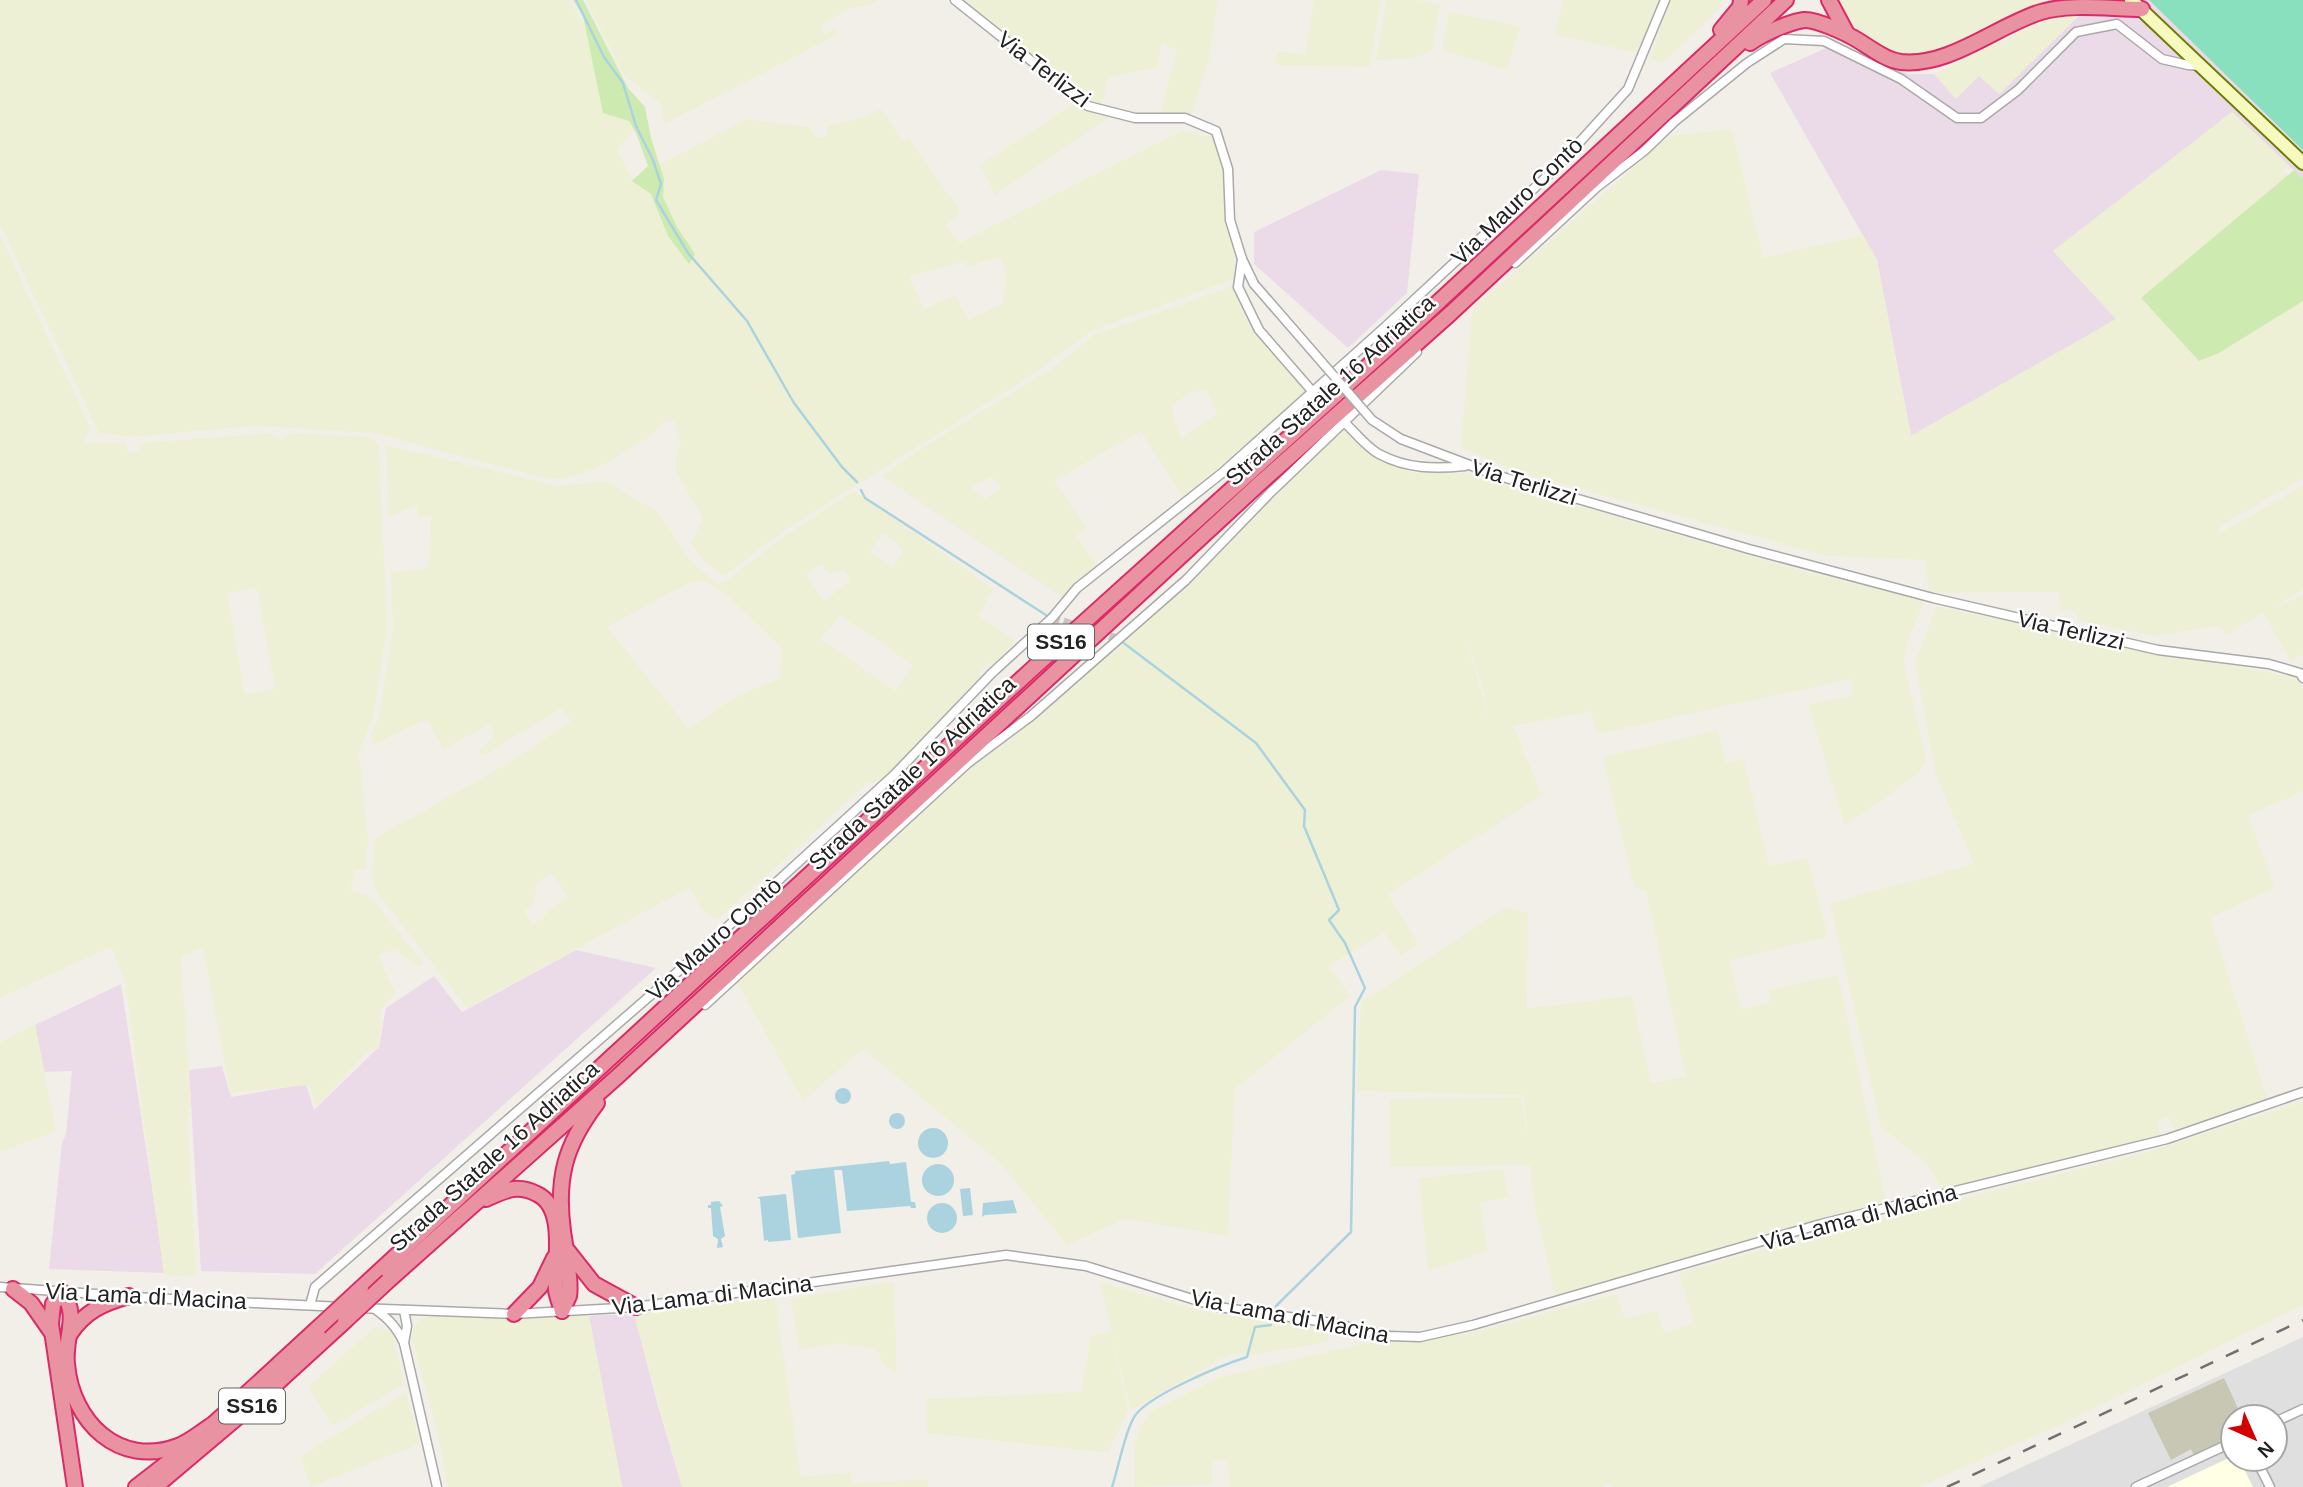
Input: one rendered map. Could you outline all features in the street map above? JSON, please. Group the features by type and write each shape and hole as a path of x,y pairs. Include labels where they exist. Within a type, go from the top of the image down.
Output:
{"highway":[{"path":"1693,66 1740,7 1741,0"},
{"name":"Strada Statale 16 Adriatica","path":"136,1487 190,1446 1020,680 1419,320 1764,0"},
{"name":"Strada Statale 16 Adriatica","path":"155,1487 264,1395 618,1076 1249,493 1451,313 1786,0"},
{"path":"1829,0 1846,32"},
{"path":"2040,12 2053,0"},
{"path":"1668,110 1762,34 1805,20 1846,32 1881,55 1899,62 1920,62 1944,56 2040,12 2074,4 2137,5"},
{"path":"562,1311 556,1292 563,1247 560,1189 565,1160 576,1132 618,1076"},
{"path":"472,1205 506,1190 524,1188 544,1198 555,1217 563,1247 594,1284 636,1307"},
{"path":"514,1314 540,1287 563,1247"},
{"path":"6,1288 31,1303 60,1336 75,1487"},
{"path":"62,1292 53,1304 51,1324 60,1336 77,1403 87,1420 101,1434 134,1452 156,1451 180,1445 215,1423"},
{"path":"60,1336 103,1303 129,1296"}],"street":[{"name":"Via Terlizzi","path":"955,0 1088,106 1135,118 1185,118 1216,131 1228,169 1230,220 1242,259 1254,284 1372,420 1401,439 1467,466 1749,549 1933,598 2158,650 2269,663 2300,673 2303,678"},
{"name":"Via Mauro Contò","path":"310,1305 315,1287 690,961 894,775 992,673 1052,618 1077,588 1222,472 1386,327 1556,168 1628,89 1665,0"},
{"path":"2137,5 2303,163"},
{"path":"705,1005 968,763 1031,716 1185,580 1343,421 1597,187 1644,151 1674,122 1747,63 1784,39 1824,41 1901,79 1956,118 1981,118 2018,90 2076,32 2117,24 2162,59 2201,66"},
{"path":"1242,259 1238,287 1259,330 1312,391"},
{"path":"1343,421 1378,454 1412,466 1431,469 1467,466"},
{"name":"Via Lama di Macina","path":"6,1288 514,1314 636,1307 1006,1255 1086,1266 1218,1307 1332,1324 1389,1336 1420,1337 1473,1325 1821,1224 2167,1139 2303,1092"},
{"path":"374,1308 396,1327 404,1343 438,1487"},
{"path":"396,1327 400,1309"},
{"path":"400,1309 407,1326 404,1343"},
{"path":"407,1326 423,1310"},
{"path":"2136,1487 2219,1448"}],"shaded area":[{"path":"0,0 569,0 617,76 633,132 617,149 632,179 747,119 809,127 816,138 827,136 826,126 859,119 881,109 903,142 909,139 961,212 946,225 959,243 1182,131 1212,136 1221,160 1237,278 1091,331 1030,376 785,530 723,576 701,558 691,543 703,519 676,472 676,454 681,441 674,420 663,423 651,436 596,469 561,479 539,477 374,433 254,426 130,437 99,433 0,224","holes":["1000,257 1006,271 1003,303 969,320 955,295 924,309 909,276 963,262 967,267"]},
{"path":"586,0 879,0 869,5 847,9 821,26 824,34 835,28 838,34 665,124 660,104 624,75"},
{"path":"967,0 1218,0 1209,59 1190,119 1160,113 1177,50 1162,43 1158,67 1109,77 1101,106 981,16"},
{"path":"1314,0 1381,0 1370,67 1275,65 1278,51 1305,55"},
{"path":"1386,0 1417,0 1440,5 1432,49 1416,58 1376,60"},
{"path":"1563,0 1662,0 1643,54 1555,35"},
{"path":"1670,0 1722,0 1719,9 1663,63 1650,60"},
{"path":"1834,0 2045,0 1943,50 1897,54 1870,40 1846,21"},
{"path":"2095,0 2303,0 2303,179 2232,112 2054,251 2117,319 1911,436 1877,260 1770,73 1833,45 1909,74 1934,74 1956,98 1979,75 1999,94"},
{"path":"1449,12 1520,26 1507,70 1442,50"},
{"path":"2056,15 2078,16 1999,94 1979,76 1956,99 1934,74"},
{"path":"1080,100 1109,117 995,195 980,165"},
{"path":"2232,112 2288,165 2282,170 2287,176 2142,298 2219,353 2303,301 2303,478 2221,525 2217,535 2303,486 2303,589 2271,609 2303,595 2303,654 2291,661 2263,613 2226,635 2219,626 2153,636 2078,620 2076,611 2061,610 2058,592 1929,593 1925,560 1828,556 1525,474 1461,448 1472,309 1669,136 1732,129 1763,258 1863,235 1877,260 1911,436 2116,319 2053,251"},
{"path":"1381,170 1419,174 1407,293 1348,348 1254,264 1254,232"},
{"path":"0,235 91,429 83,443 126,443 128,452 138,453 142,443 272,433 274,439 284,440 291,433 368,437 376,440 379,446 387,628 374,714 359,752 368,838 366,869 355,871 350,890 370,896 423,963 419,967 394,950 378,955 395,993 381,1011 379,1049 369,1050 316,1107 309,1085 230,1093 203,948 181,956 191,1104 188,1117 196,1277 164,1275 125,981 111,947 0,998","holes":["257,588 275,689 245,694 227,593"]},
{"path":"1233,286 1258,331 1305,388 1305,393 1183,497 1141,431 1054,481 1087,528 1076,536 1099,568 1065,599 882,476 922,448 1056,366 1094,335","holes":["1207,391 1217,414 1181,439 1171,406 1192,392","992,477 1001,487 986,500 971,487"]},
{"path":"1344,429 1373,457 1412,473 1465,473 1791,568 1924,601 1908,640 1904,662 1926,759 1919,773 1845,826 1808,705 1853,695 1851,679 1597,734 1591,711 1513,726 1542,795 1388,894 1419,945 1400,956 1384,932 1329,966 1350,996 1235,1089 1228,1236 1126,1219 1067,1245 1001,1164 863,1049 803,1101 737,982 973,766 1130,638","holes":["1465,635 1483,687 1489,719"]},
{"path":"386,445 558,486 605,481 658,512 692,563 718,584 728,580 787,534 854,491 993,588 979,616 1014,640 995,665 989,663 979,674 983,677 887,777 874,783 868,782 717,920 704,912 689,888 467,1008 378,894 371,879 375,838 500,768 571,721 562,708 482,756 479,751 493,738 492,723 443,750 427,719 373,745 371,736 379,716 393,628 391,572 428,568 431,538 431,516 420,518 416,505 389,518","holes":["882,533 898,543 903,553 892,567 870,552","822,564 829,574 844,570 850,581 824,601 806,574","703,580 726,594 782,649 779,678 732,699 689,729 607,627 685,585","840,615 913,665 896,691 820,639","552,873 568,898 532,924 524,911 535,903 536,884"]},
{"path":"1936,607 2296,678 2303,688 2303,791 2248,816 2275,888 2210,918 2267,1098 2174,1130 2169,1117 2157,1122 2161,1135 1943,1190 1926,1163 1881,1127 1830,903 1974,864 1935,773 1915,662"},
{"path":"1718,730 1726,763 1744,759 1769,866 1808,858 1828,937 1730,960 1741,1010 1771,1001 1768,990 1838,975 1886,1201 1555,1296 1532,1192 1530,1165 1390,1167 1390,1099 1521,1097 1527,1135 1524,1095 1356,1091 1361,1002 1505,908 1528,912 1527,1008 1632,996 1651,1083 1686,1077 1646,891 1634,887 1603,757"},
{"path":"576,950 656,968 315,1274 201,1271 189,1070 222,1066 231,1097 306,1084 314,1110 379,1047 386,1008 434,976 462,1012"},
{"path":"121,984 165,1273 49,1269 72,1071 44,1072 33,1026"},
{"path":"35,1024 56,1131 0,1152 0,1043"},
{"path":"2303,1101 2303,1305 2064,1423 1919,1487 1612,1487 1609,1483 1601,1487 1230,1487 1227,1458 1212,1461 1212,1485 1135,1487 1135,1443 1141,1424 1152,1411 1220,1377 1366,1343 1468,1334 1617,1294 1625,1319 1657,1311 1664,1333 1694,1323 1679,1273 1885,1217 2142,1154"},
{"path":"1503,1169 1509,1197 1480,1203 1488,1251 1428,1271 1419,1178"},
{"path":"894,1281 897,1374 883,1364 877,1349 838,1343 799,1350 791,1299"},
{"path":"1100,1282 1208,1313 1331,1328 1327,1342 1252,1355 1230,1354 1131,1410 1112,1335 1128,1410 1108,1453 927,1433 926,1399 1081,1392 1091,1336 1111,1331"},
{"path":"775,1296 801,1477 851,1472 852,1483 928,1479 928,1487 682,1487 634,1314"},
{"path":"634,1314 682,1487 622,1487 589,1316"},
{"path":"430,1315 589,1316 622,1487 448,1487 435,1423 412,1339 418,1322"},
{"path":"375,1327 392,1332 404,1384 332,1426 308,1387"},
{"path":"2303,1337 2303,1487 1979,1487"},
{"path":"2224,1378 2236,1403 2219,1403 2219,1443 2194,1455 2191,1449 2171,1460 2148,1413"},
{"path":"406,1392 420,1444 310,1487 301,1456"},
{"path":"2219,1463 2219,1473 2246,1473 2253,1487 2167,1487"}],"green space":[{"path":"573,0 583,0 628,88 645,107 651,138 664,179 663,197 677,227 695,254 689,264 668,236 651,194 632,181 648,166 629,121 603,113 583,16"},
{"path":"2149,0 2303,0 2303,150"},
{"path":"2294,170 2303,178 2303,301 2219,353 2199,361 2141,298"}],"water":[{"path":"843,1088 849,1090 849,1102 843,1104 837,1102 835,1096 837,1090"},
{"path":"897,1113 903,1115 903,1127 897,1129 891,1127 889,1121 891,1115"},
{"path":"933,1128 944,1132 948,1143 944,1154 933,1158 922,1154 918,1143 922,1132"},
{"path":"889,1161 890,1164 906,1162 911,1202 915,1202 916,1208 910,1206 847,1211 842,1170 834,1170 841,1233 798,1238 791,1175 795,1174 795,1171"},
{"path":"938,1164 949,1169 954,1180 949,1191 938,1196 927,1191 922,1180 927,1169"},
{"path":"970,1188 973,1215 963,1216 960,1189"},
{"path":"786,1194 791,1240 764,1241 760,1199 757,1197"},
{"path":"1013,1200 1017,1213 982,1217 983,1203"},
{"path":"719,1201 723,1206 720,1207 725,1236 721,1239 723,1247 717,1248 718,1239 713,1236 711,1208 708,1208 708,1205"},
{"path":"942,1203 953,1207 957,1218 953,1229 942,1233 931,1229 927,1218 931,1207"}],"waterway":[{"path":"576,0 604,57 623,83 636,126 653,160 661,184 656,200 688,253 747,321 794,403 842,467 857,482"},
{"path":"861,490 865,498 1049,617"},
{"path":"1121,641 1256,743 1305,810 1304,826 1339,910 1329,920 1345,943 1365,988 1355,1007 1351,1232 1276,1306 1275,1312"},
{"path":"1112,1487 1126,1435 1140,1410 1184,1383 1247,1357 1255,1327 1271,1325"}],"tunnel":[{"path":"1052,618 1119,639"}],"railway":[{"path":"1947,1487 2303,1320"}]}
